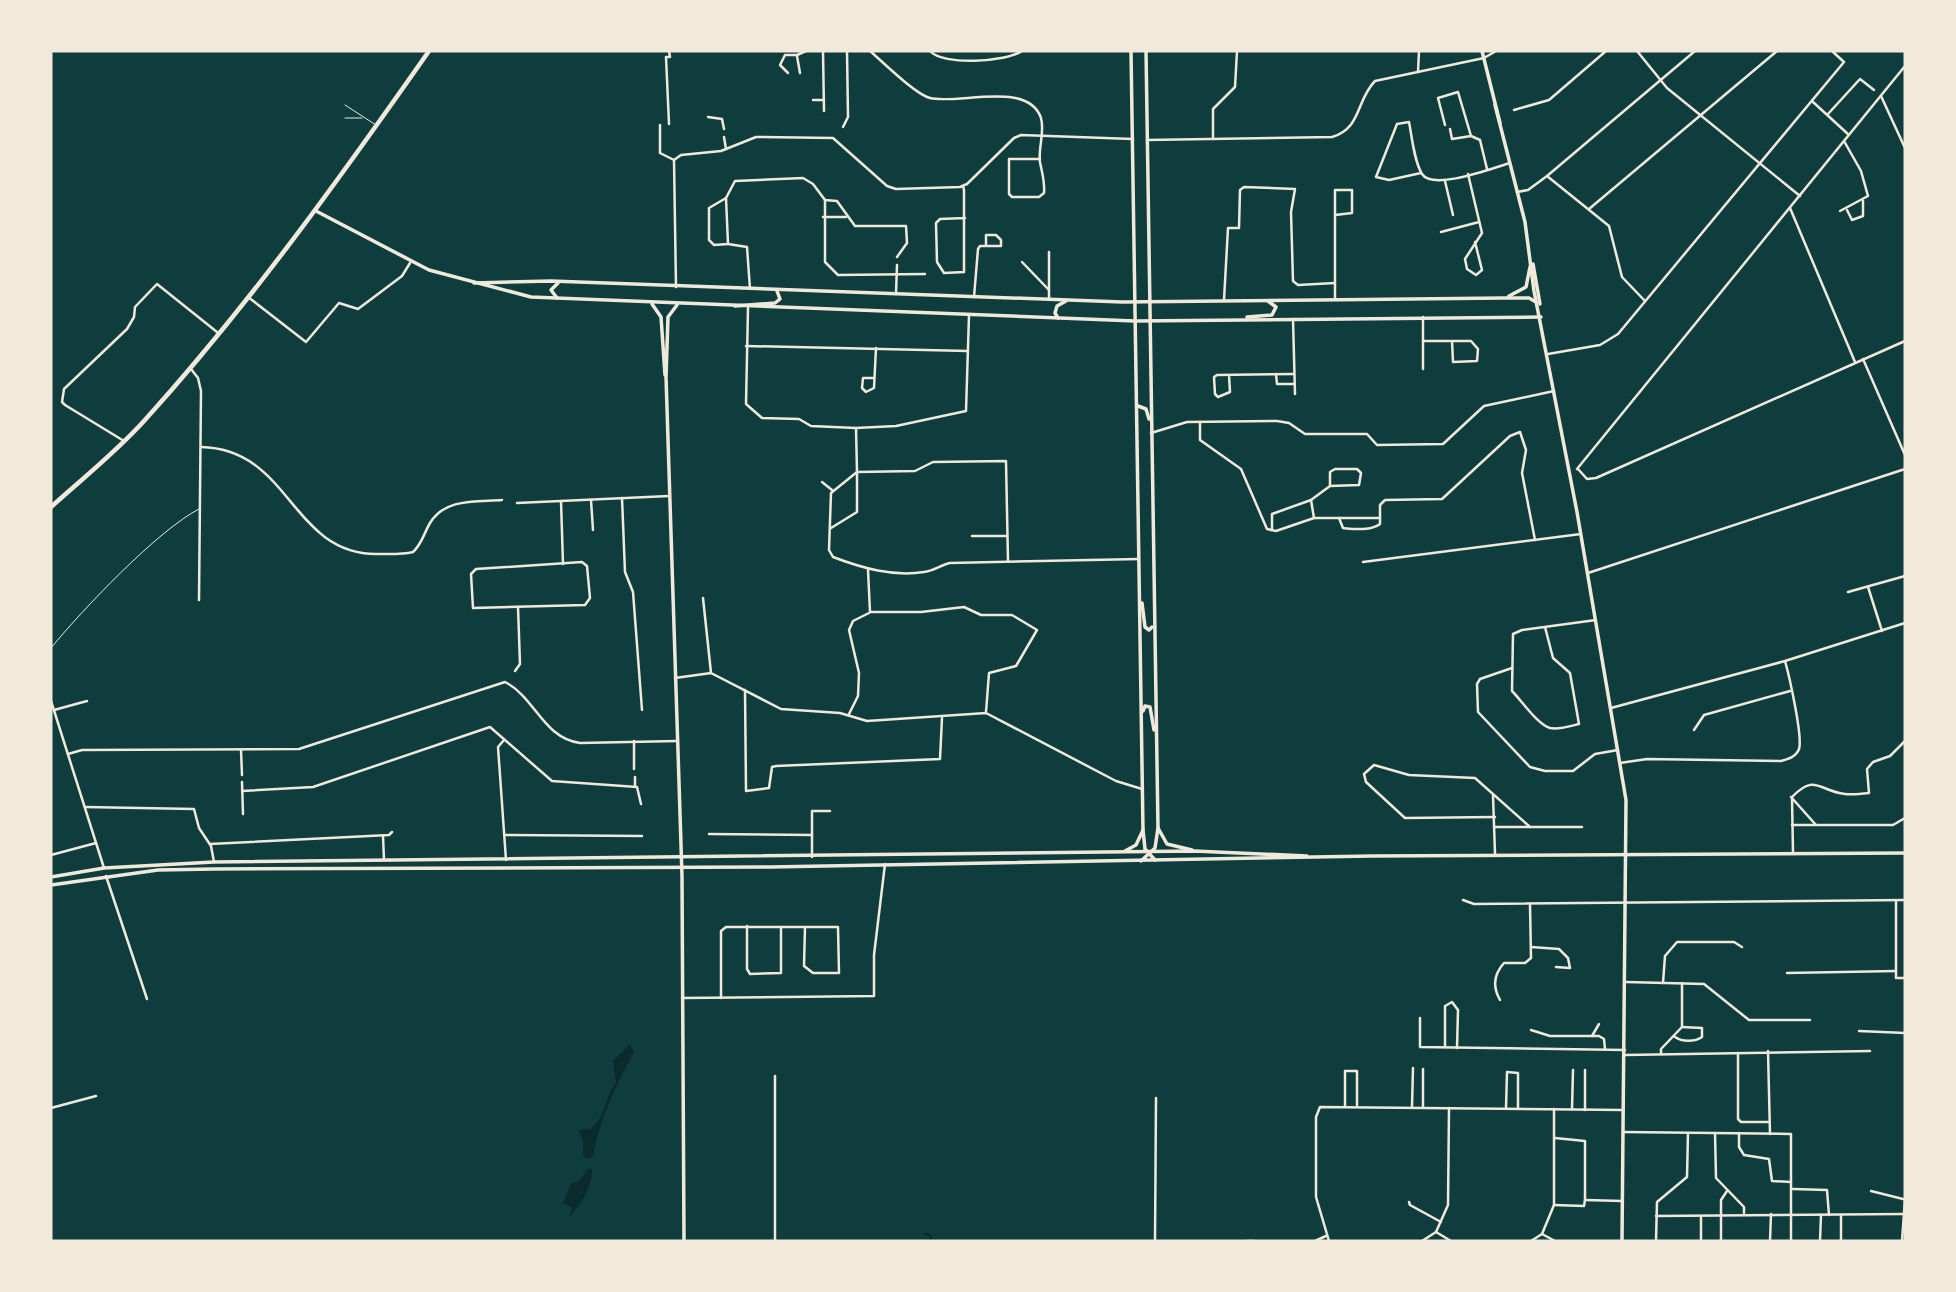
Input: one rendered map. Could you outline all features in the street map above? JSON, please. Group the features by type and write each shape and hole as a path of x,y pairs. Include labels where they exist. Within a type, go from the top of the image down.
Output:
{"main road":[{"path":"51,508 124,442 188,368 316,211 429,51"}],"street":[{"path":"669,51 670,57 666,57 669,124"},
{"path":"788,73 780,65 785,55 797,55 806,51"},
{"path":"823,51 824,111"},
{"path":"843,127 848,117 847,51"},
{"path":"870,51 930,98 1021,98 1041,117 1040,159 1044,170 1044,193 1039,197 1012,197 1009,194 1009,159 1040,159"},
{"path":"930,51 942,60 1006,58 1022,51"},
{"path":"1131,51 1143,830 1145,849 1156,862"},
{"path":"1140,861 1155,848 1158,828 1146,51"},
{"path":"1213,139 1213,109 1235,87 1237,51"},
{"path":"1418,72 1419,52 1427,51"},
{"path":"1482,51 1532,262 1534,290 1581,534 1626,800 1622,1241"},
{"path":"1147,140 1322,138 1342,134 1352,127 1369,88 1376,81 1484,58 1496,51"},
{"path":"1514,110 1549,100 1606,51"},
{"path":"1637,51 1661,79 1699,115 1800,195"},
{"path":"1517,192 1533,187 1547,176 1695,51"},
{"path":"1589,209 1777,51"},
{"path":"1548,354 1608,342 1844,62 1832,51"},
{"path":"797,55 800,73"},
{"path":"1569,470 1577,468 1905,66"},
{"path":"1828,114 1860,79 1874,90"},
{"path":"1445,125 1438,98 1458,92 1471,136"},
{"path":"1881,96 1905,148"},
{"path":"813,100 824,100"},
{"path":"1812,101 1849,135"},
{"path":"708,117 722,119 724,129"},
{"path":"1421,173 1389,180 1376,177 1398,124 1409,122 1421,173 1429,180 1444,181 1510,163"},
{"path":"660,125 660,153 674,160"},
{"path":"1450,129 1452,139 1471,136 1480,140 1487,169"},
{"path":"833,138 838,132"},
{"path":"674,160 681,155 726,149 756,137 833,138 887,186 896,190 964,186 1014,138 1041,136 1133,139"},
{"path":"724,137 726,149"},
{"path":"1840,211 1868,196 1861,171 1844,141"},
{"path":"681,148 681,155"},
{"path":"674,160 676,286"},
{"path":"1468,174 1482,233 1475,242 1465,259 1467,269 1476,275 1482,270 1475,242"},
{"path":"1547,176 1613,232 1622,277 1645,301"},
{"path":"728,244 726,198 735,181 803,178 813,184 825,200 825,262 830,270 838,275 925,274"},
{"path":"1444,181 1453,215"},
{"path":"964,186 964,218 964,272 944,273 937,262 936,223 940,219 964,218"},
{"path":"1224,300 1228,228 1239,228 1240,190 1244,187 1295,189 1291,212 1293,281 1298,285 1335,283"},
{"path":"1335,215 1352,213 1352,190 1335,190 1335,215 1335,299"},
{"path":"726,198 709,208 709,237 714,245 744,244 747,247 750,289"},
{"path":"825,200 837,201 846,217 859,226 906,226 907,243 897,257"},
{"path":"1846,209 1852,220 1863,216 1863,201"},
{"path":"1790,208 1855,362"},
{"path":"316,211 410,263 469,283 531,297 748,308 1135,321 1541,317"},
{"path":"823,217 846,217"},
{"path":"1441,232 1479,222"},
{"path":"974,297 978,248 1001,246 1001,240 996,235 986,235 986,246"},
{"path":"1049,252 1049,299"},
{"path":"1022,262 1049,290"},
{"path":"1503,298 1518,294 1527,287 1532,262"},
{"path":"247,296 306,342 339,303 358,309 402,276 410,263"},
{"path":"896,295 897,265"},
{"path":"558,299 553,295 552,288 564,282"},
{"path":"469,283 564,282 1135,302 1529,298 1539,306"},
{"path":"124,442 65,405 62,402 64,389 127,329 134,317 135,307 157,285 217,332"},
{"path":"733,307 776,302 780,297 776,290"},
{"path":"1061,318 1056,315 1056,309 1068,300"},
{"path":"1221,319 1270,316 1276,307 1265,300"},
{"path":"652,304 661,317 666,377 681,859 684,1241"},
{"path":"666,377 669,313 677,305"},
{"path":"748,308 746,404 762,418 799,419 811,426 856,428 896,426 966,411 970,315"},
{"path":"1423,317 1423,369"},
{"path":"1293,318 1295,394"},
{"path":"1423,341 1452,341 1474,343 1478,349 1477,361 1453,362 1452,341"},
{"path":"1577,468 1587,479 1596,478 1905,341"},
{"path":"746,346 968,351"},
{"path":"874,378 863,378 862,388 866,392 873,390 874,378 876,348"},
{"path":"1863,358 1905,455"},
{"path":"188,368 195,373 200,384 199,600"},
{"path":"1229,375 1230,392 1225,397 1218,397 1215,394 1214,377 1229,375 1294,373"},
{"path":"1276,374 1277,384 1294,384"},
{"path":"1151,433 1183,422 1277,421 1289,423 1305,433 1367,434 1377,445 1438,444 1449,440 1484,405 1554,391"},
{"path":"1137,406 1146,409 1151,424"},
{"path":"1200,422 1200,440 1241,469 1265,523 1272,530"},
{"path":"831,528 857,512 856,428"},
{"path":"1339,518 1343,528 1375,527 1380,524 1380,505 1385,500 1446,497 1510,436 1520,432 1526,450 1522,472 1535,540"},
{"path":"201,447 227,449 258,467 278,484 315,531 333,544 358,554 413,552 433,519 443,509 459,503 502,500"},
{"path":"832,490 857,472 915,471 933,462 1006,461 1008,562"},
{"path":"1272,530 1272,514 1311,500 1330,486 1357,486 1361,483 1361,473 1357,468 1335,469 1330,472 1330,486"},
{"path":"1588,573 1905,469"},
{"path":"822,482 832,490"},
{"path":"832,490 830,554 869,570 925,572 950,563 1139,559"},
{"path":"517,503 669,496"},
{"path":"622,498 625,572 633,592 642,710"},
{"path":"591,500 593,530"},
{"path":"1311,500 1314,518"},
{"path":"561,501 563,564"},
{"path":"1272,530 1314,518 1380,517"},
{"path":"1363,562 1581,534"},
{"path":"972,536 1007,536"},
{"path":"582,562 587,566 588,602 581,606 517,607 473,608 472,571 582,562"},
{"path":"869,570 870,612"},
{"path":"1848,592 1905,576"},
{"path":"1867,586 1882,631"},
{"path":"703,598 711,673"},
{"path":"1141,601 1147,630 1152,628 1154,617"},
{"path":"515,671 520,664 517,607"},
{"path":"849,714 858,696 859,673 849,630 853,621 870,612 921,612 964,607 981,615 1012,615 1037,629 1016,666 989,673 986,713"},
{"path":"1545,627 1553,658 1570,673 1579,724 1550,728 1513,691 1513,634 1545,627 1595,620"},
{"path":"1611,708 1785,661 1905,623"},
{"path":"1620,763 1647,759 1781,761 1793,757 1799,749 1799,728 1785,661"},
{"path":"1511,668 1480,680 1477,684 1477,708 1490,727 1530,767 1545,771 1573,771 1595,754 1618,750"},
{"path":"675,678 711,673 780,709 849,714 855,719 867,721 986,713 1116,781 1142,789"},
{"path":"68,754 82,750 305,748 505,682 510,677"},
{"path":"505,682 562,738 580,743 677,741"},
{"path":"745,690 746,791 769,788 772,767 776,766 940,759 942,718"},
{"path":"1694,730 1704,715 1790,691"},
{"path":"51,701 104,868"},
{"path":"54,710 87,701"},
{"path":"1142,716 1144,707 1150,707 1156,745"},
{"path":"242,791 313,787 490,727 552,781 635,786 640,790 641,804"},
{"path":"504,739 498,747 506,860"},
{"path":"634,741 634,769"},
{"path":"1793,854 1791,797 1802,786 1813,784 1843,794 1869,793 1867,769 1873,762 1890,756 1905,741"},
{"path":"241,750 242,775"},
{"path":"236,765 241,765"},
{"path":"1495,817 1415,819 1400,816 1366,782 1364,774 1374,765 1409,775 1469,777 1480,781 1530,827"},
{"path":"635,777 635,786"},
{"path":"242,782 243,814"},
{"path":"1493,794 1495,855"},
{"path":"1791,797 1816,825"},
{"path":"83,807 194,808 199,828 210,844 214,862"},
{"path":"812,857 812,811 830,811"},
{"path":"1792,825 1893,825 1905,818"},
{"path":"1495,827 1582,827"},
{"path":"1158,828 1167,844 1194,851"},
{"path":"1120,852 1136,845 1143,830"},
{"path":"210,844 383,836 392,832"},
{"path":"709,834 812,835"},
{"path":"505,835 642,836"},
{"path":"383,836 383,860"},
{"path":"51,855 96,843"},
{"path":"51,877 104,868 214,862 681,859 1194,851 1264,852 1312,857"},
{"path":"51,885 167,870 1905,853"},
{"path":"167,863 167,870"},
{"path":"682,998 874,996 874,955 885,864"},
{"path":"106,876 147,999"},
{"path":"1464,900 1474,904 1905,901"},
{"path":"1896,901 1896,978 1905,978"},
{"path":"1500,1000 1495,992 1495,975 1504,963 1529,961 1530,904"},
{"path":"722,998 722,931 726,927 747,926 805,927 838,928 839,973 813,973 804,966 805,927"},
{"path":"747,926 747,969 755,974 781,973 781,927"},
{"path":"1662,983 1665,957 1677,942 1734,942 1742,947"},
{"path":"1531,947 1559,949 1568,958 1570,968 1556,967"},
{"path":"1787,973 1896,971"},
{"path":"1626,982 1708,985 1749,1020 1810,1020"},
{"path":"1661,1055 1661,1049 1682,1027 1682,983"},
{"path":"1445,1047 1445,1006 1452,1002 1458,1010 1457,1048"},
{"path":"1420,1018 1420,1047 1605,1049 1661,1055 1870,1051"},
{"path":"1592,1036 1599,1024"},
{"path":"1675,1037 1680,1040 1702,1037 1702,1028 1698,1026 1682,1027"},
{"path":"1531,1030 1550,1036 1592,1036 1604,1039 1605,1049"},
{"path":"1859,1031 1905,1033"},
{"path":"1768,1051 1770,1134"},
{"path":"1738,1053 1738,1119 1741,1122 1769,1122"},
{"path":"1412,1107 1413,1069"},
{"path":"1423,1069 1423,1107"},
{"path":"1572,1110 1573,1070"},
{"path":"1585,1070 1585,1110"},
{"path":"1345,1106 1345,1071 1357,1071 1357,1106"},
{"path":"1506,1108 1507,1072 1518,1073 1518,1109"},
{"path":"775,1076 775,1241"},
{"path":"51,1108 96,1096"},
{"path":"1155,1241 1156,1098"},
{"path":"1329,1241 1316,1197 1317,1112 1323,1106 1624,1110"},
{"path":"1422,1241 1436,1232 1448,1205 1449,1108"},
{"path":"1531,1241 1542,1234 1554,1205 1554,1109"},
{"path":"1623,1132 1791,1134 1791,1241"},
{"path":"1656,1241 1657,1202 1687,1177 1688,1133"},
{"path":"1715,1133 1716,1177 1744,1207 1744,1214"},
{"path":"1739,1133 1739,1147 1744,1155 1769,1159 1771,1180 1793,1182"},
{"path":"1554,1138 1585,1141 1584,1206 1554,1205"},
{"path":"1793,1189 1827,1190 1829,1215"},
{"path":"1721,1241 1721,1200 1727,1191"},
{"path":"1871,1191 1904,1199 1902,1241"},
{"path":"1585,1200 1622,1201"},
{"path":"1409,1202 1441,1222"},
{"path":"1770,1241 1771,1214"},
{"path":"1656,1216 1903,1214"},
{"path":"1820,1241 1821,1215"},
{"path":"1841,1215 1841,1241"},
{"path":"1701,1216 1701,1241"},
{"path":"1436,1232 1451,1241"},
{"path":"1542,1234 1555,1241"},
{"path":"1315,1241 1326,1236"},
{"path":"1247,1241 1254,1241"}],"lane":[{"path":"345,105 377,126"},
{"path":"345,118 365,118"},
{"path":"51,648 149,548 186,516 200,508"}],"water":[{"path":"630,1044 634,1052 604,1115 593,1156 588,1159 583,1156 583,1140 578,1130 590,1129 599,1119 616,1082 613,1061"},
{"path":"589,1168 592,1169 592,1175 588,1189 569,1217 572,1208 563,1203 571,1184 579,1181"}],"waterway":[{"path":"925,1234 930,1235 932,1241"}]}
